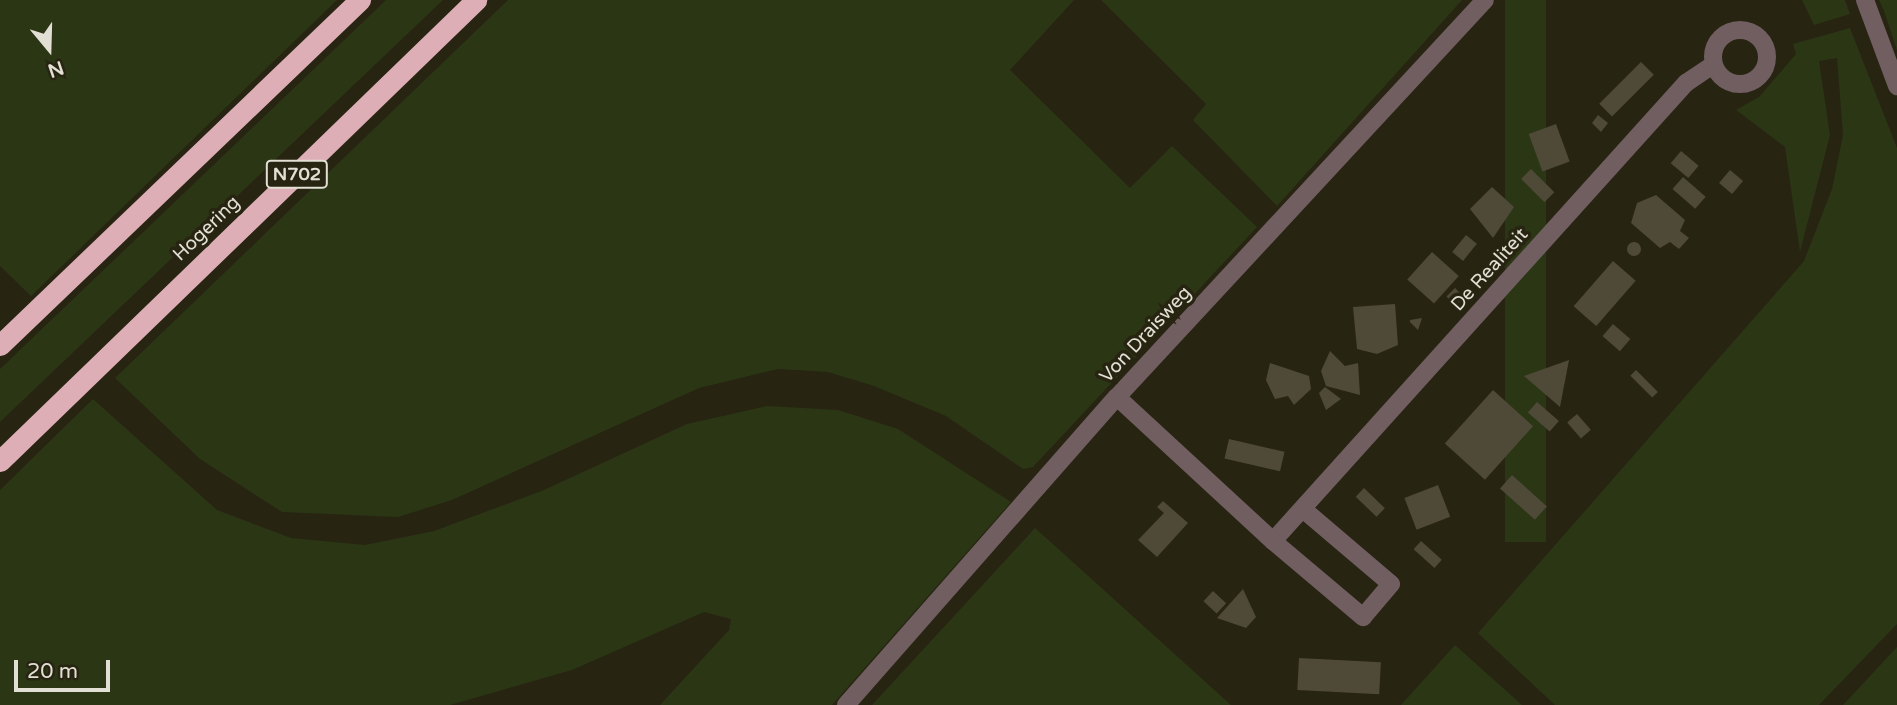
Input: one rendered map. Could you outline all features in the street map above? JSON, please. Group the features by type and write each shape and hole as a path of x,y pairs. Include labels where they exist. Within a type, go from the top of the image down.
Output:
{"highway":[{"path":"0,345 360,0"},
{"name":"Hogering","path":"0,460 476,0"}],"street":[{"name":"Von Draisweg","path":"846,705 1117,397 1485,0"},
{"path":"1865,0 1897,86"},
{"name":"De Realiteit","path":"1273,541 1686,83 1713,65"},
{"path":"1117,397 1273,541 1363,617 1391,584 1303,509"}],"green space":[{"path":"0,0 337,0 31,296 0,266"},
{"path":"386,0 443,0 0,422 0,369"},
{"path":"508,0 1074,0 1010,70 1130,188 1172,146 1257,227 1033,467 1023,469 946,416 874,386 828,372 778,369 699,388 452,500 398,517 282,512 200,459 115,378"},
{"path":"1101,0 1462,0 1277,206 1193,120 1206,104"},
{"path":"1505,0 1546,0 1546,542 1505,542"},
{"path":"1802,0 1845,0 1850,14 1814,25"},
{"path":"1879,0 1897,0 1897,50 1884,11"},
{"path":"1850,28 1897,148 1897,624 1819,705 1555,705 1478,633 1804,261 1832,189 1843,135 1837,58 1819,61 1830,135 1800,252 1785,147 1736,110 1759,97 1796,54 1793,44"},
{"path":"93,399 217,510 291,538 365,545 434,531 544,490 687,424 767,406 838,410 898,429 1011,502 832,705 660,705 729,630 731,619 704,612 572,670 450,705 0,705 0,490"},
{"path":"1035,528 1054,545 1231,705 872,705"},
{"path":"1455,645 1522,705 1401,705"},
{"path":"1897,647 1897,705 1843,705"}],"building":[{"path":"1641,62 1654,75 1612,116 1599,104"},
{"path":"1598,115 1608,123 1601,132 1592,123"},
{"path":"1556,124 1570,162 1542,172 1529,134"},
{"path":"1681,151 1699,166 1688,178 1671,163"},
{"path":"1531,169 1554,192 1544,202 1521,179"},
{"path":"1730,170 1743,181 1732,194 1719,183"},
{"path":"1683,177 1706,197 1695,209 1673,189"},
{"path":"1492,187 1514,207 1493,238 1470,209"},
{"path":"1656,195 1685,220 1680,231 1689,238 1679,249 1670,242 1660,248 1631,223 1637,203"},
{"path":"1466,235 1477,244 1463,261 1452,252"},
{"path":"1631,242 1637,242 1641,249 1637,256 1631,256 1627,252 1627,246"},
{"path":"1432,252 1459,276 1434,304 1407,279"},
{"path":"1613,261 1636,281 1596,326 1574,306"},
{"path":"1455,288 1464,297 1456,306 1447,296"},
{"path":"1395,304 1398,345 1377,354 1357,349 1353,307"},
{"path":"1422,318 1418,330 1410,322 1410,320"},
{"path":"1613,324 1630,339 1620,351 1603,336"},
{"path":"1330,351 1345,366 1358,363 1360,395 1326,386 1321,371"},
{"path":"1569,360 1560,407 1524,376"},
{"path":"1270,363 1309,376 1311,389 1294,405 1288,396 1275,399 1266,380"},
{"path":"1636,370 1658,392 1652,398 1630,376"},
{"path":"1325,387 1341,399 1326,410 1319,393"},
{"path":"1493,390 1533,426 1485,480 1445,444"},
{"path":"1537,402 1559,421 1550,432 1528,413"},
{"path":"1577,414 1591,430 1581,438 1567,423"},
{"path":"1229,439 1285,452 1280,471 1225,458"},
{"path":"1512,475 1547,506 1535,520 1500,488"},
{"path":"1438,485 1450,517 1417,530 1404,498"},
{"path":"1364,488 1385,508 1377,517 1356,497"},
{"path":"1163,501 1188,523 1157,557 1138,540 1164,513 1157,507"},
{"path":"1421,541 1442,560 1434,568 1414,549"},
{"path":"1243,589 1256,617 1246,628 1217,618"},
{"path":"1213,591 1226,603 1217,614 1203,601"},
{"path":"1299,658 1381,662 1379,694 1297,690"}]}
